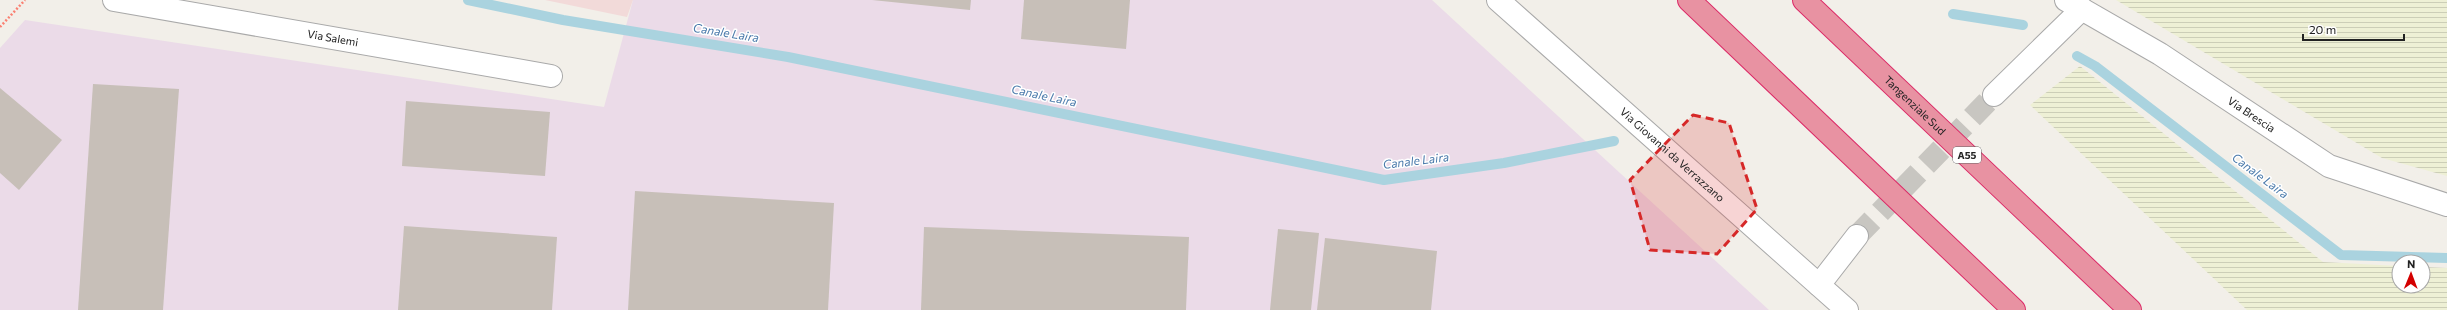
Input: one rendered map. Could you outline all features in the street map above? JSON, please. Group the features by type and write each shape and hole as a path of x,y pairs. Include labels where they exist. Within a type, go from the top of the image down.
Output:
{"highway":[{"path":"1689,0 2014,310"},
{"name":"Tangenziale Sud","path":"1804,0 2130,310"}],"street":[{"name":"Via Salemi","path":"114,0 551,76"},
{"name":"Via Giovanni da Verrazzano","path":"1498,0 1847,310"},
{"path":"1994,94 2074,5"},
{"name":"Via Brescia","path":"2074,5 2160,54 2330,166 2447,205"},
{"path":"1819,285 1856,236"}],"path":[{"path":"0,27 24,0"}],"highlighted area":[{"path":"1693,115 1729,123 1757,209 1717,254 1650,250 1630,180"}],"shaded area":[{"path":"545,0 633,0 627,17"},
{"path":"633,0 1432,0 1769,310 0,310 0,48 25,20 604,107"}],"green space":[{"path":"2116,0 2447,0 2447,176 2382,158"},
{"path":"2080,66 2323,262 2391,266 2391,294 2431,294 2431,267 2447,268 2447,310 2247,310 2030,105"}],"building":[{"path":"872,0 971,0 970,10"},
{"path":"1024,0 1130,0 1126,49 1021,39"},
{"path":"93,84 179,89 163,310 78,310"},
{"path":"0,88 62,140 19,190 0,173"},
{"path":"406,101 550,112 545,176 402,166"},
{"path":"635,191 834,203 828,310 628,310"},
{"path":"404,226 557,237 552,310 398,310"},
{"path":"924,227 1189,237 1186,310 921,310"},
{"path":"1278,229 1319,233 1311,310 1270,310"},
{"path":"1325,238 1437,251 1431,310 1317,310"}],"waterway":[{"name":"Canale Laira","path":"468,0 563,20 788,57 1384,180 1504,163 1614,141"},
{"name":"Canale Laira","path":"1953,14 2023,25"},
{"name":"Canale Laira","path":"2077,56 2095,66 2341,255 2447,258"}],"tunnel":[{"path":"1857,236 1994,95"}]}
